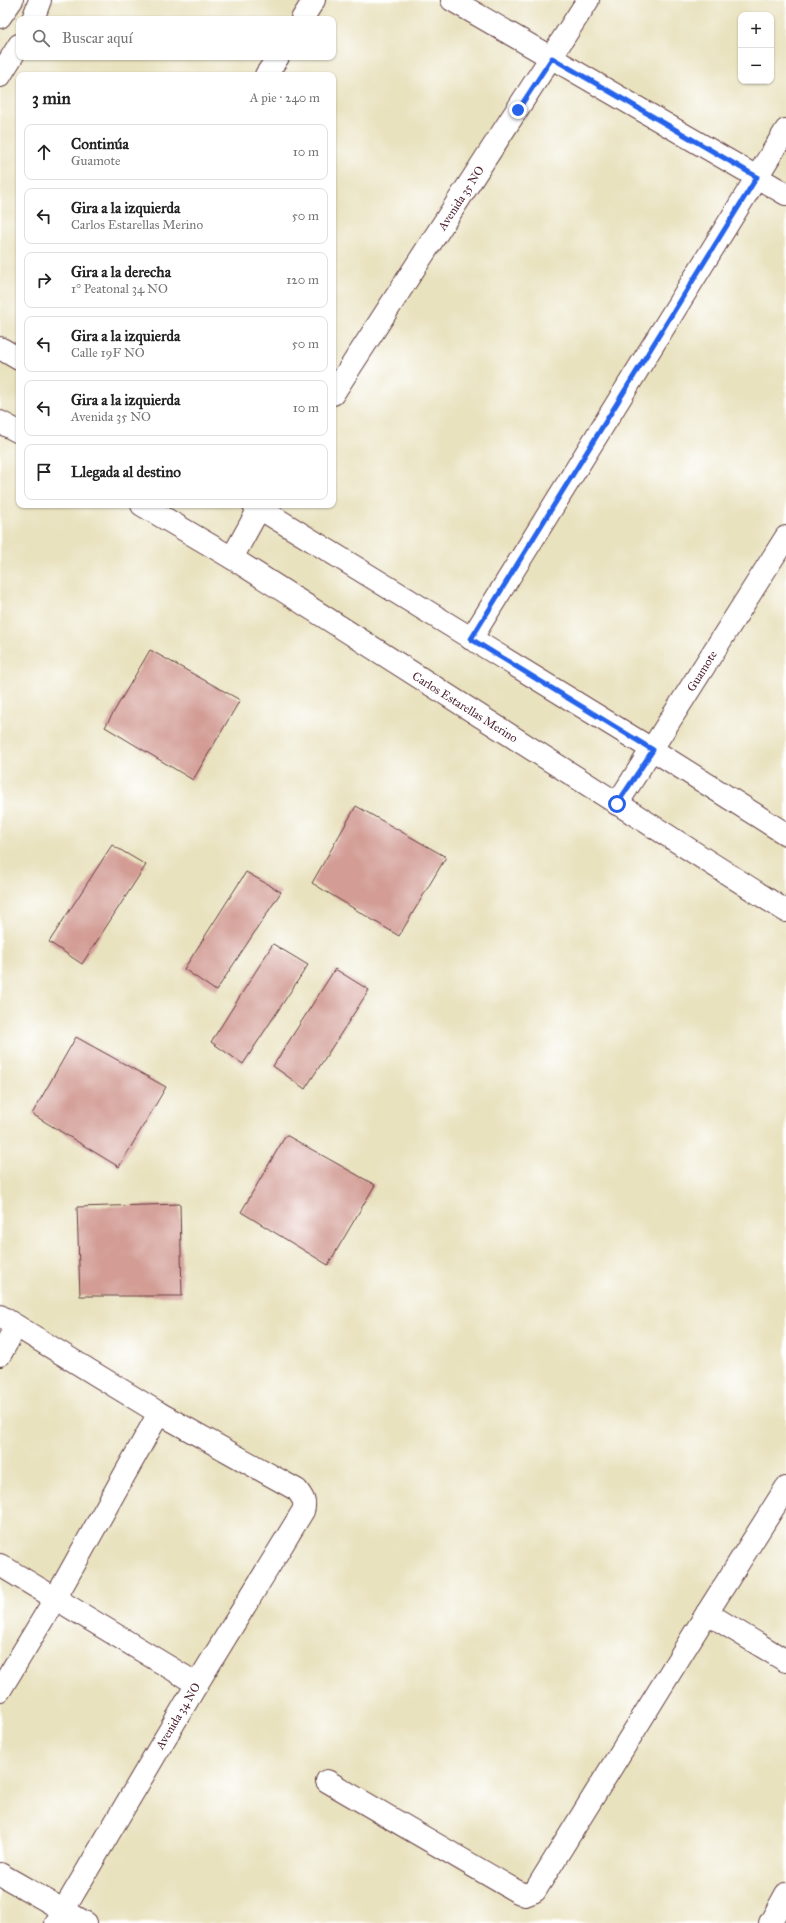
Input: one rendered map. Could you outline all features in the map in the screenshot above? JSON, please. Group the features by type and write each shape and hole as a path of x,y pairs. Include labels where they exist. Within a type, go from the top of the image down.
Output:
{"street":[{"path":"0,17 12,0"},
{"path":"35,16 40,0"},
{"path":"304,16 314,0"},
{"path":"452,0 786,194"},
{"name":"Avenida 35 NO","path":"336,389 552,58 588,0"},
{"path":"0,76 16,50"},
{"path":"268,72 276,60"},
{"path":"471,639 786,130"},
{"path":"0,348 16,357"},
{"path":"0,422 16,430"},
{"name":"Carlos Estarellas Merino","path":"147,508 232,558 786,911"},
{"path":"232,558 257,508"},
{"path":"261,508 786,834"},
{"name":"Guamote","path":"617,804 653,750 786,537"},
{"path":"0,1355 8,1321 159,1413 55,1599 0,1690"},
{"name":"Avenida 34 NO","path":"60,1917 197,1684 303,1511 305,1504 303,1498 297,1490 159,1413"},
{"path":"326,1781 518,1892 525,1895 536,1891 706,1613 786,1488"},
{"path":"0,1565 197,1684"},
{"path":"706,1613 786,1661"},
{"path":"0,1874 60,1917 86,1923"},
{"path":"770,1923 786,1894"}],"building":[{"path":"150,650 240,700 193,780 105,727"},
{"path":"356,806 446,857 399,936 312,883"},
{"path":"112,845 146,865 82,964 49,942"},
{"path":"246,872 281,892 216,991 184,969"},
{"path":"273,944 308,965 243,1064 211,1042"},
{"path":"335,969 369,990 305,1089 273,1066"},
{"path":"76,1037 166,1087 119,1167 32,1114"},
{"path":"286,1135 375,1185 328,1265 241,1212"},
{"path":"180,1204 182,1296 80,1296 77,1207"}],"route":[{"path":"518,110 552,58 757,177 471,639 653,750 617,804"}]}
